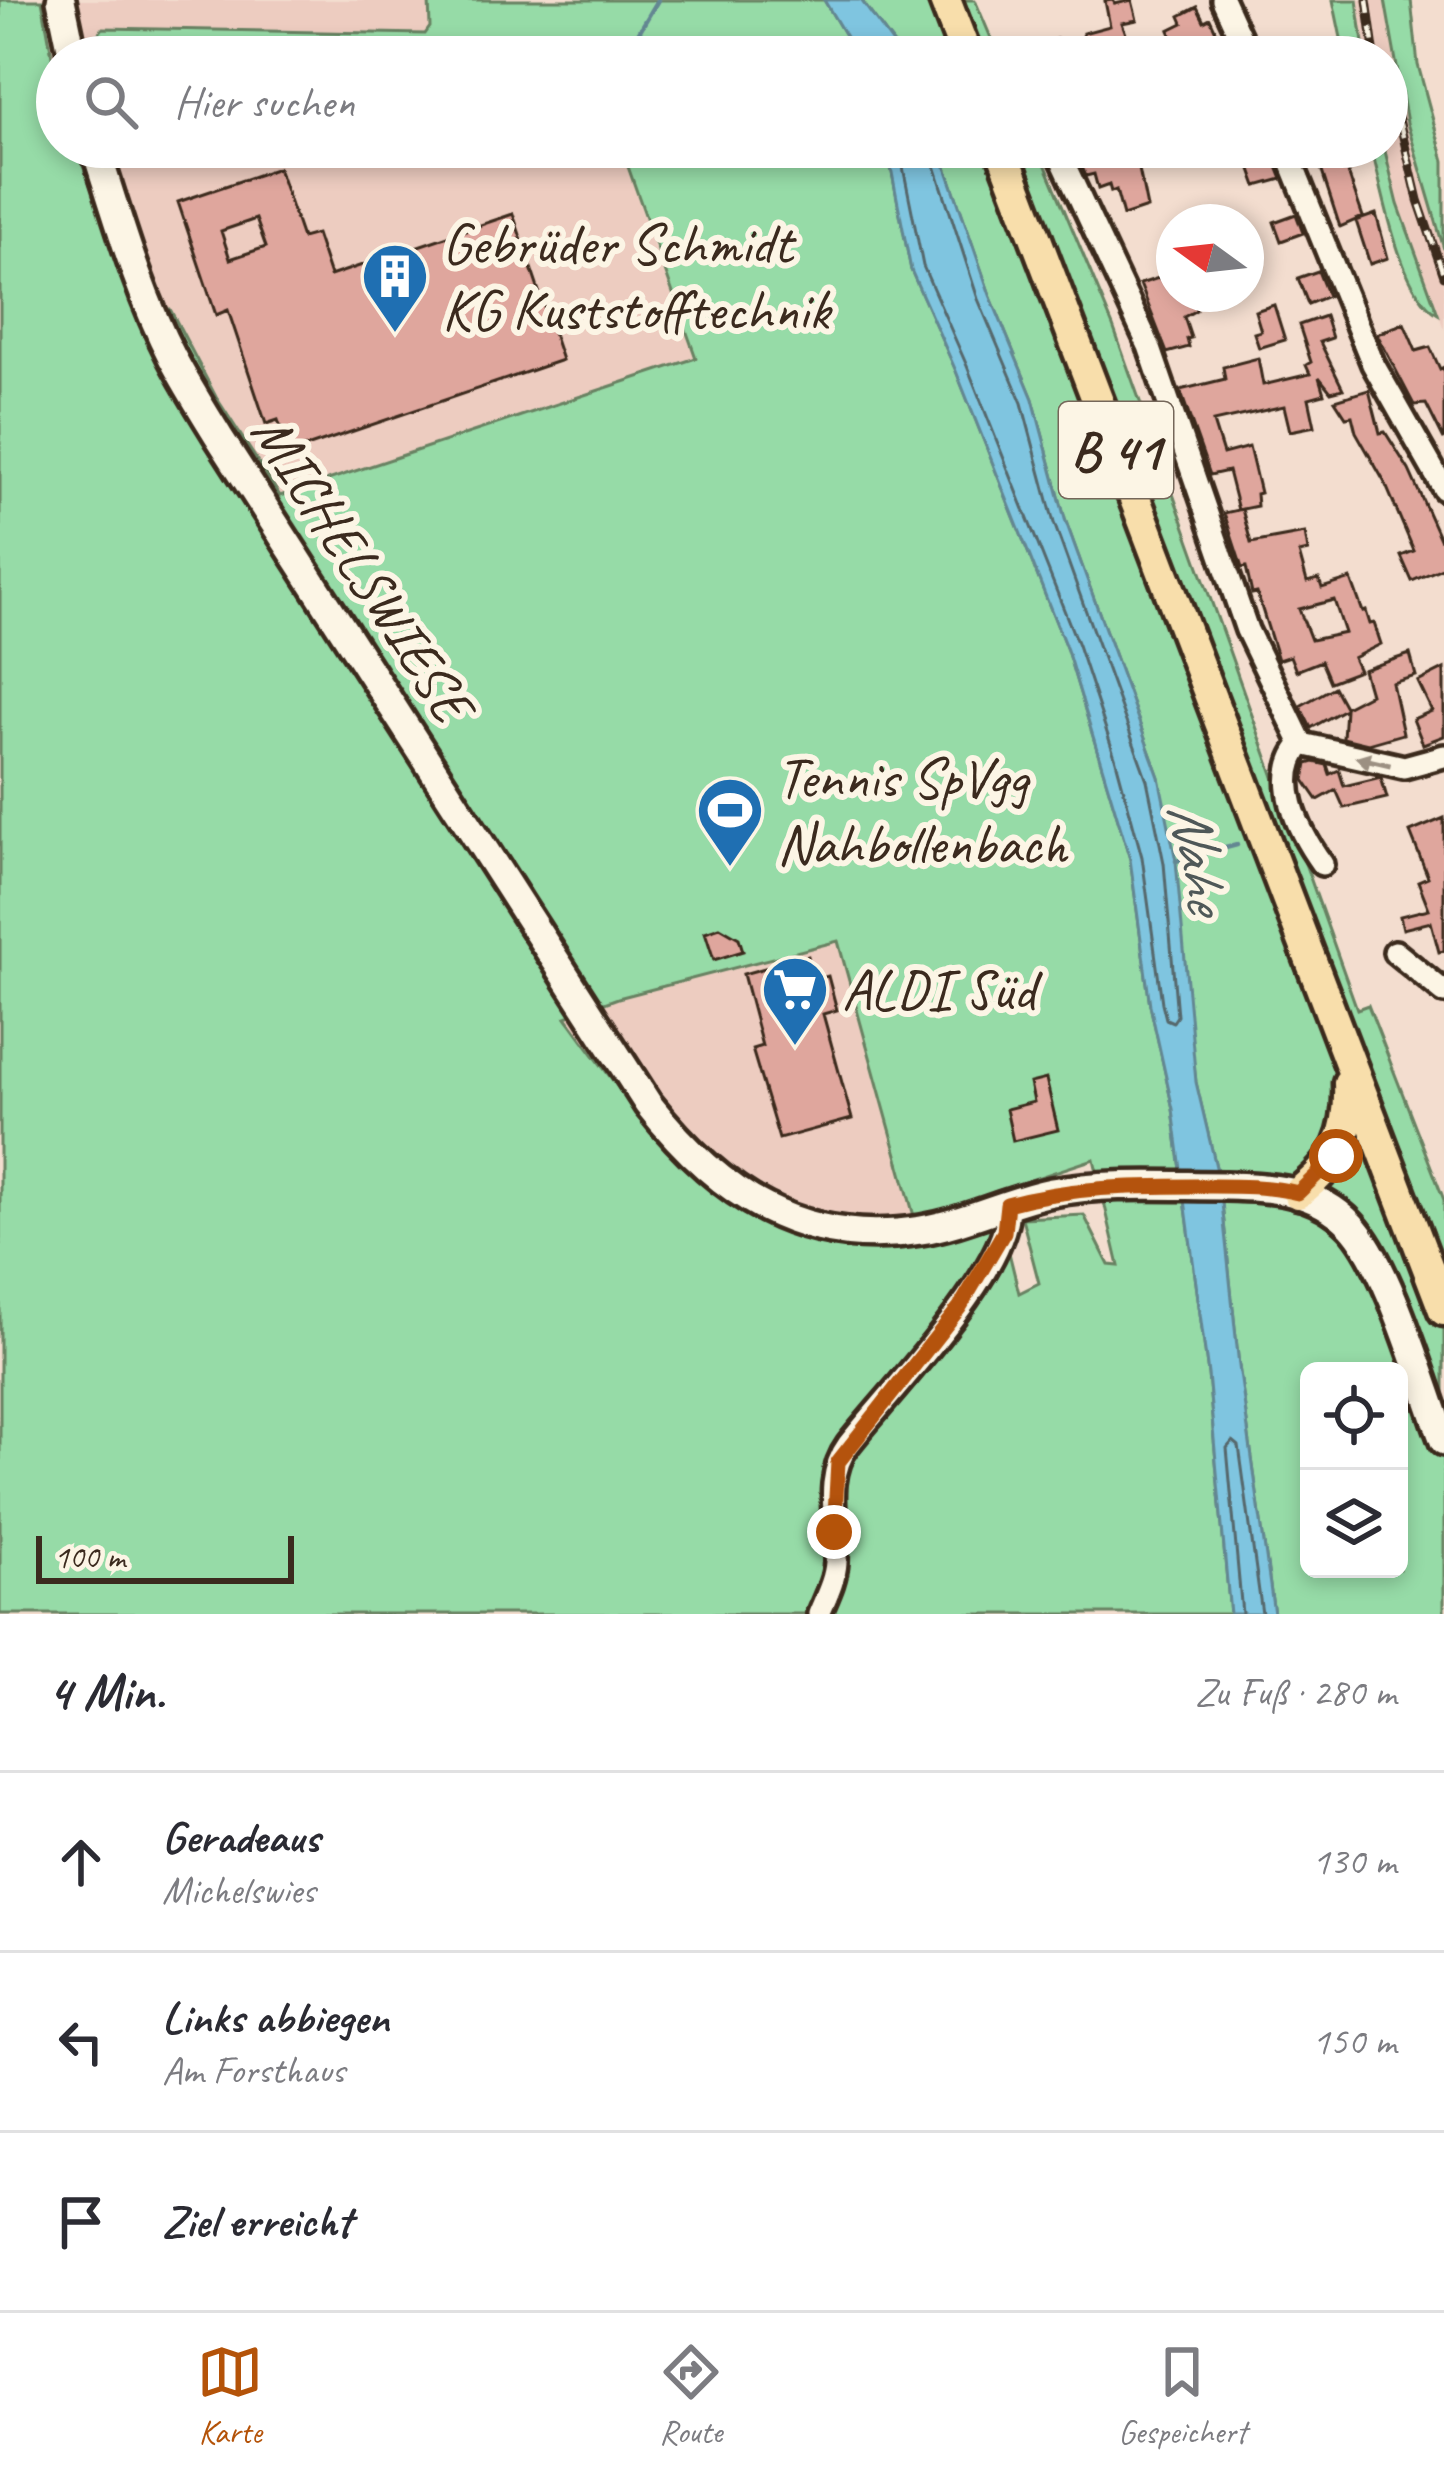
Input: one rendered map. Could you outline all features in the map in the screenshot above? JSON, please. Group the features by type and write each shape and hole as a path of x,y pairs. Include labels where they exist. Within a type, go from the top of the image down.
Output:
{"main road":[{"path":"945,0 959,36"},
{"name":"B 41","path":"1009,168 1444,1310"},
{"path":"1298,1193 1329,1166 1342,1145 1349,1118 1348,1060"}],"street":[{"path":"62,0 69,36"},
{"path":"1223,0 1239,36"},
{"name":"MICHELSWIESE","path":"102,168 133,267 171,356 219,437 592,1018 677,1142 710,1174 766,1209 831,1229 900,1232 924,1230 1054,1192 1132,1186 1266,1187 1298,1193"},
{"path":"1066,168 1149,346 1247,631 1302,743"},
{"path":"1294,168 1373,364 1444,489"},
{"path":"1302,743 1404,767 1444,756"},
{"path":"1302,743 1288,765 1287,786 1322,864"},
{"path":"1394,952 1444,992"},
{"path":"1298,1193 1337,1212 1370,1251 1444,1442"},
{"path":"819,1614 836,1565 833,1501 838,1462 960,1307 1004,1232 1007,1204"}],"shaded area":[{"path":"42,0 429,0 430,27 425,34 104,28 100,36 48,36"},
{"path":"1357,0 1385,0 1391,36 1362,36"},
{"path":"1408,126 1444,249 1444,329 1389,168 1408,168"},
{"path":"84,168 628,168 697,358 280,496 215,396 170,310 141,319"},
{"path":"838,941 922,1245 874,1246 788,1230 740,1208 695,1176 643,1123 565,1016"}],"green space":[{"path":"0,0 42,0 48,36 36,36 36,168 84,168 140,319 170,309 216,397 280,496 696,358 628,168 891,168 911,270 1067,650 1130,859 1150,1005 1173,1109 1208,1374 1230,1614 0,1614","holes":["838,941 922,1245 856,1242 800,1231 753,1212 711,1186 638,1113 566,1017 618,998","1094,1159 1119,1266 1109,1265 1084,1215 1022,1218 1039,1283 1019,1293 994,1192"]},
{"path":"429,0 824,0 845,36 97,36 103,28 425,34 430,27"},
{"path":"861,0 975,0 990,36 888,36"},
{"path":"1333,0 1357,0 1362,36 1341,36"},
{"path":"1385,0 1411,0 1418,65 1444,161 1444,249 1408,126 1408,36 1391,36"},
{"path":"946,168 1047,168 1113,326 1357,1009 1368,1005 1444,1200 1444,1614 1274,1614 1239,1366 1220,1184 1196,1082 1159,777 1065,519 1033,399 990,295"},
{"path":"1376,168 1389,168 1438,314 1413,285"}],"water":[{"path":"824,0 861,0 888,36 845,36"},
{"path":"891,168 946,168 990,295 1033,399 1065,519 1159,777 1176,861 1196,1082 1220,1184 1239,1366 1274,1614 1230,1614 1208,1374 1173,1109 1150,1005 1130,859 1067,650 911,270"}],"building":[{"path":"1132,0 1137,20 1122,23 1127,36 1084,36 1110,26 1105,1"},
{"path":"1197,7 1204,21 1210,18 1218,36 1172,36 1169,30 1183,23 1180,16"},
{"name":"Gebrüder Schmidt KG Kuststofftechnik","path":"278,168 302,238 316,234 330,276 513,214 562,360 289,453 278,420 266,424 228,310 216,315 178,202","holes":["256,219 266,247 230,259 221,231"]},
{"path":"1082,168 1142,168 1147,208 1123,216 1116,190 1111,192 1109,185 1098,189 1094,174 1086,176"},
{"path":"1251,168 1278,168 1282,179 1257,186"},
{"path":"1321,168 1346,168 1363,217 1340,227"},
{"path":"1296,214 1303,233 1281,241 1274,222"},
{"path":"1376,214 1388,258 1370,264 1356,221"},
{"path":"1318,271 1328,296 1308,304 1298,278"},
{"path":"1156,279 1156,312 1193,312 1184,317 1189,347 1167,353 1140,284"},
{"path":"1274,305 1285,340 1259,348 1254,333 1261,331 1255,312"},
{"path":"1325,316 1332,338 1320,342 1343,389 1331,392 1319,377 1324,394 1309,398 1315,426 1290,431 1284,406 1213,422 1223,454 1249,447 1260,493 1256,494 1257,506 1238,510 1228,471 1210,475 1180,390 1225,379 1223,367 1258,358 1263,385 1310,374 1306,365 1311,362 1299,325"},
{"path":"1404,323 1416,351 1430,347 1440,369 1444,367 1444,440 1426,404 1414,405 1377,334"},
{"path":"1369,390 1380,433 1385,432 1409,470 1440,539 1444,537 1444,567 1412,581 1401,556 1414,551 1352,416 1346,417 1335,400"},
{"path":"1242,509 1251,543 1305,533 1308,551 1299,553 1307,582 1319,579 1322,588 1351,579 1381,644 1353,658 1359,671 1330,682 1321,661 1296,671 1290,656 1278,660 1224,513","holes":["1334,600 1345,633 1311,640 1299,609"]},
{"path":"1410,654 1416,676 1392,683 1403,734 1368,744 1343,738 1345,709 1311,728 1300,706 1334,687 1345,707 1370,694 1363,670"},
{"path":"1444,669 1444,736 1423,744 1413,719 1432,711 1418,682"},
{"path":"1307,764 1327,765 1330,774 1339,770 1344,786 1381,777 1387,798 1344,808 1336,790 1318,800 1304,780"},
{"path":"1444,818 1444,951 1439,952 1431,922 1403,929 1400,916 1429,909 1418,881 1428,877 1410,832"},
{"path":"720,927 739,938 743,951 714,960 705,932"},
{"name":"ALDI Süd","path":"808,956 814,980 828,976 837,1010 823,1014 852,1119 779,1139 752,1049 762,1046 743,974"},
{"path":"1046,1079 1058,1130 1013,1141 1006,1109 1034,1102 1030,1083"}],"waterway":[{"path":"637,36 658,0"},
{"name":"Nahe","path":"1176,861 1237,845"}],"railway":[{"path":"1367,0 1372,36"},
{"path":"1408,158 1444,276"}],"place":[{"name":"Gebrüder Schmidt KG Kuststofftechnik","path":"395,335"},
{"name":"Tennis SpVgg Nahbollenbach","path":"730,869"},
{"name":"ALDI Süd","path":"795,1048"}],"route":[{"path":"834,1532 838,1462 960,1307 1004,1232 1007,1204 1054,1192 1132,1186 1266,1187 1298,1193 1336,1156"}]}
